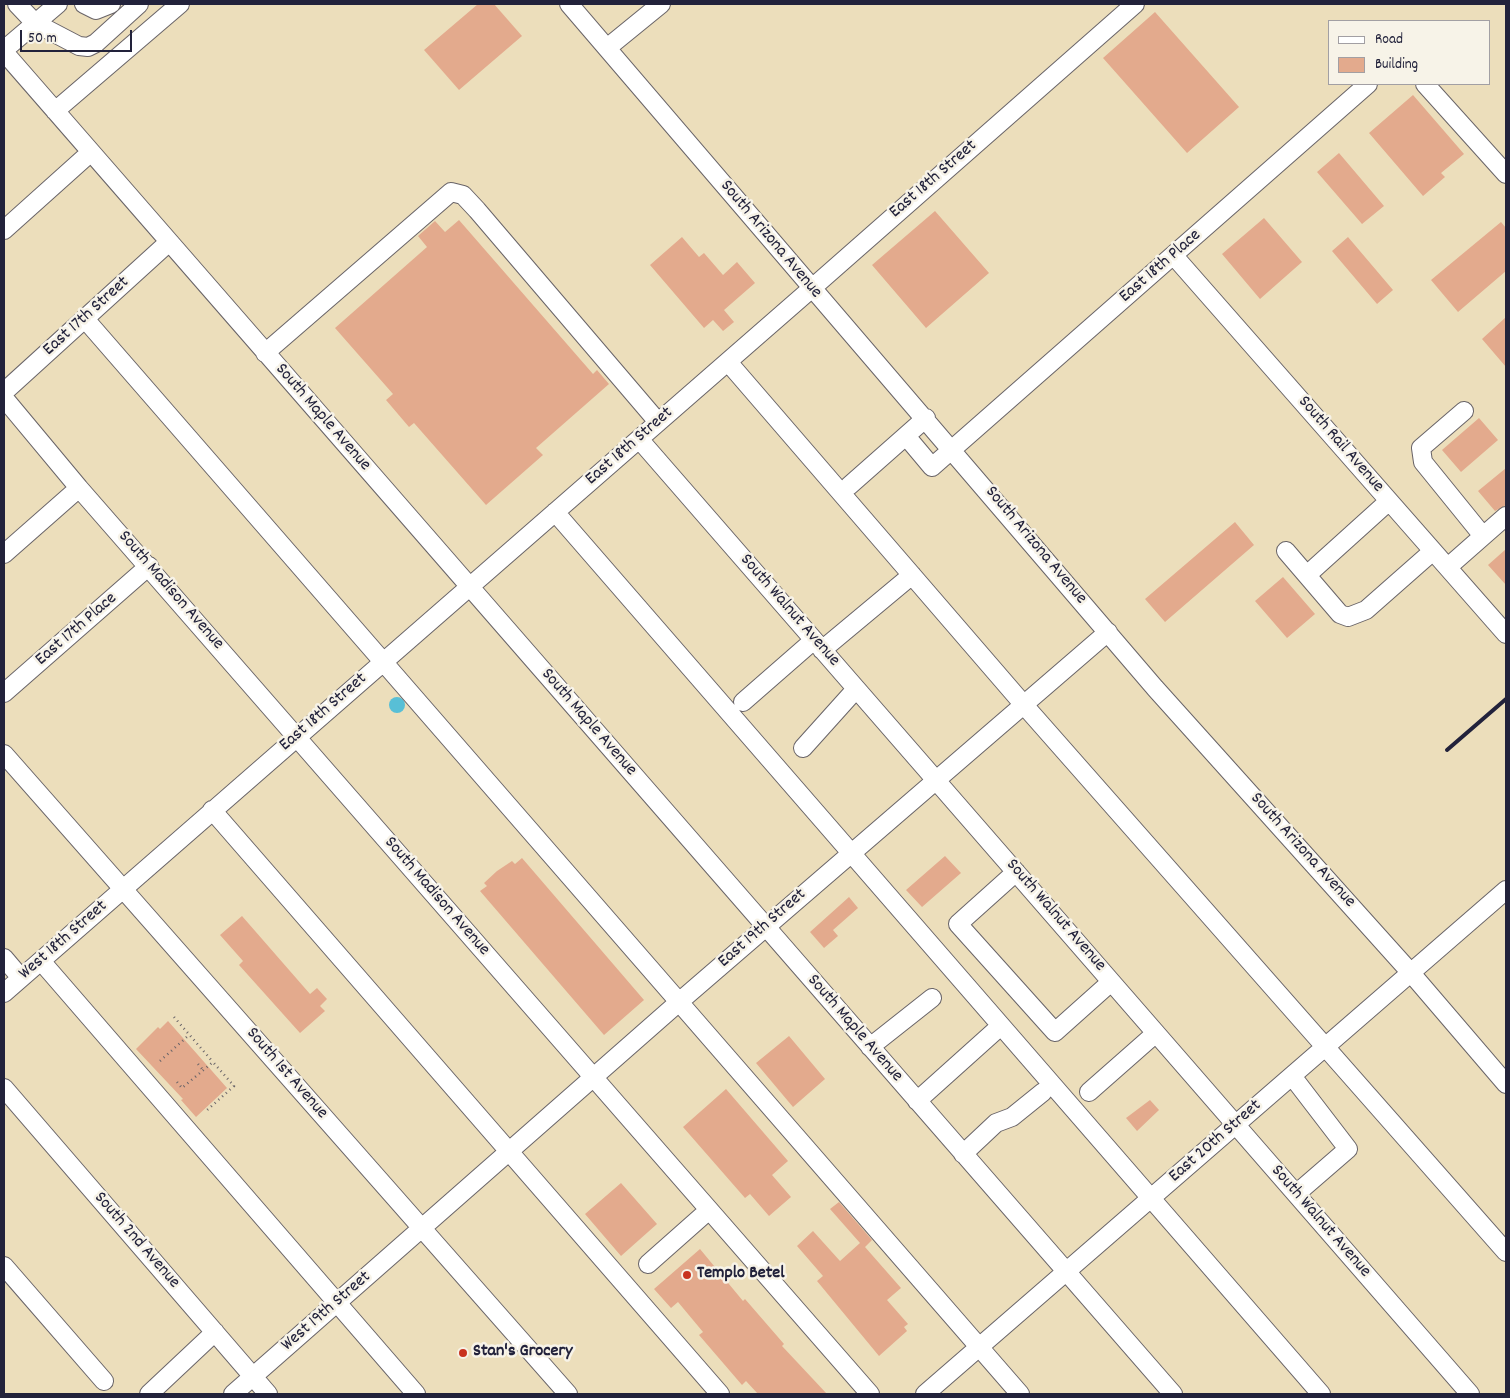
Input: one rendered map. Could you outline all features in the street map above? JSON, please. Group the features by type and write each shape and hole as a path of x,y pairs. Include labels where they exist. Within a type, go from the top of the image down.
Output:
{"street":[{"path":"17,4 35,23 78,46 88,47 139,4"},
{"path":"4,51 58,4"},
{"path":"86,4 96,10 110,4"},
{"path":"55,111 180,4"},
{"path":"607,48 660,4"},
{"name":"East 18th Street","path":"124,889 1135,4"},
{"name":"South Arizona Avenue","path":"572,5 811,289 926,418 1108,632 1412,973 1506,1084"},
{"name":"South Maple Avenue","path":"4,51 1173,1394"},
{"name":"East 18th Place","path":"906,436 932,467 1367,85"},
{"path":"1426,85 1506,174"},
{"path":"4,230 91,152"},
{"path":"266,353 451,192 463,195 477,210 658,422"},
{"name":"East 17th Street","path":"4,392 170,242"},
{"name":"South Rail Avenue","path":"1174,256 1506,634"},
{"path":"85,319 1020,1394"},
{"path":"728,362 1024,705 1506,1252"},
{"name":"South Madison Avenue","path":"4,398 79,488 870,1394"},
{"path":"1464,411 1421,448 1423,462 1483,536"},
{"path":"850,486 926,418"},
{"name":"South Walnut Avenue","path":"639,439 1470,1394"},
{"path":"4,554 79,488"},
{"path":"1307,576 1389,501"},
{"path":"555,512 1321,1394"},
{"path":"1448,567 1506,516"},
{"path":"1286,551 1340,614 1348,617 1366,610 1433,551"},
{"name":"East 17th Place","path":"4,693 149,566"},
{"path":"743,702 912,575"},
{"name":"East 19th Street","path":"422,1229 679,1002 1108,632"},
{"path":"803,748 856,689"},
{"name":"South 1st Avenue","path":"4,754 568,1394"},
{"path":"212,810 720,1394"},
{"path":"1016,872 958,924 1055,1032 1112,982"},
{"name":"West 18th Street","path":"4,993 124,889"},
{"name":"East 20th Street","path":"925,1394 1506,890"},
{"path":"4,958 21,978"},
{"path":"41,961 416,1394"},
{"path":"870,1047 932,998"},
{"path":"917,1101 995,1030"},
{"path":"1089,1092 1156,1033"},
{"path":"1292,1076 1348,1149 1296,1194"},
{"name":"South 2nd Avenue","path":"4,1088 268,1394"},
{"path":"963,1154 996,1123 1012,1117 1043,1092"},
{"path":"648,1264 709,1210"},
{"name":"West 19th Street","path":"233,1394 422,1229"},
{"path":"4,1266 104,1381"},
{"path":"149,1394 215,1332"}],"path":[{"path":"174,1017 234,1086 205,1112"},
{"path":"160,1060 189,1035"},
{"path":"177,1082 182,1088 213,1062"},
{"path":"198,1064 203,1070"}],"water":[{"path":"397,697 403,699 405,705 403,711 397,713 391,711 389,705 391,699"}],"building":[{"path":"478,4 494,4 522,36 459,90 424,50"},
{"path":"1155,12 1239,107 1187,153 1103,58"},
{"path":"1413,95 1464,154 1441,173 1445,177 1423,196 1369,133"},
{"path":"1339,153 1384,206 1362,224 1317,172"},
{"path":"935,211 989,273 926,328 872,265"},
{"path":"1264,218 1302,262 1260,299 1222,254"},
{"path":"459,220 593,374 597,370 609,384 536,448 543,455 486,505 414,423 409,427 386,400 393,394 335,328 427,247 418,236 435,221 445,232"},
{"path":"1501,222 1506,228 1506,271 1458,312 1431,280"},
{"path":"682,237 699,257 704,253 723,275 737,262 755,283 724,310 734,322 723,331 713,320 704,328 650,265"},
{"path":"1348,237 1393,290 1377,304 1332,251"},
{"path":"1506,317 1506,367 1482,339"},
{"path":"1479,418 1498,440 1461,472 1442,450"},
{"path":"1506,468 1506,505 1495,511 1478,491"},
{"path":"1235,522 1254,545 1165,622 1145,599"},
{"path":"1506,549 1506,585 1488,565"},
{"path":"1283,577 1315,614 1287,638 1255,601"},
{"path":"945,856 961,873 922,907 906,890"},
{"path":"522,858 644,1000 604,1035 480,891 487,886 484,883 497,871 512,861 515,864"},
{"path":"849,897 858,908 833,930 838,936 824,948 810,932"},
{"path":"242,916 310,994 317,988 327,999 320,1006 325,1011 300,1033 239,965 243,961 220,935"},
{"path":"168,1021 227,1088 196,1117 181,1100 183,1099 136,1049 158,1027 160,1029"},
{"path":"789,1036 825,1079 793,1107 756,1063"},
{"path":"726,1089 788,1161 772,1175 791,1197 769,1216 750,1194 745,1198 683,1127"},
{"path":"1150,1100 1159,1110 1137,1131 1126,1118"},
{"path":"621,1183 657,1224 621,1256 585,1214"},
{"path":"839,1202 872,1240 865,1247 901,1288 887,1300 908,1324 904,1327 907,1331 879,1356 817,1281 823,1276 797,1246 813,1231 840,1261 860,1243 830,1209"},
{"path":"700,1249 743,1301 745,1299 784,1344 782,1346 827,1394 758,1394 746,1381 742,1385 699,1335 703,1332 678,1302 671,1308 654,1289"}],"railway":[{"path":"1447,750 1506,699"}],"place":[{"name":"Templo Betel","path":"687,1275"},
{"name":"Stan's Grocery","path":"463,1353"}]}
